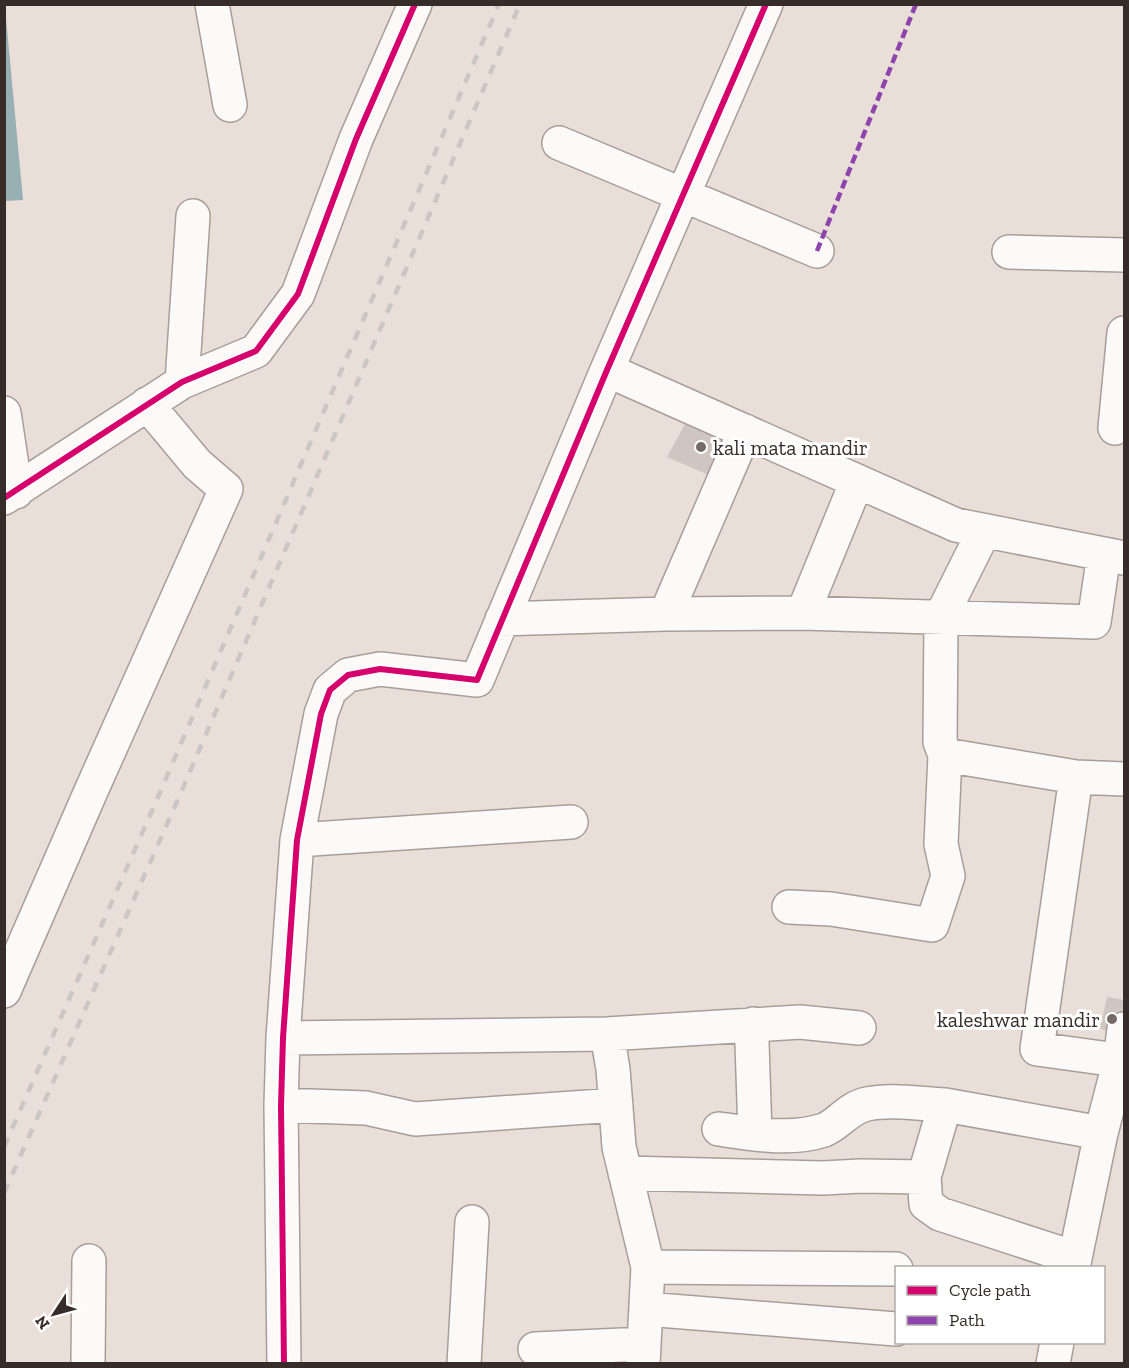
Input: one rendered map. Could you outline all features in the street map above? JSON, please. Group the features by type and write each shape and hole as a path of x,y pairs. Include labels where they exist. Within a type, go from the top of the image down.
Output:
{"street":[{"path":"212,4 230,105"},
{"path":"4,413 10,495 182,382 256,351 298,294 356,139 415,4"},
{"path":"284,1364 280,1105 283,1038 297,840 321,714 330,690 348,675 380,669 477,680 607,370 766,4"},
{"path":"559,143 817,251"},
{"path":"182,382 193,216"},
{"path":"1009,252 1125,255"},
{"path":"1115,428 1125,333"},
{"path":"502,620 666,614 803,613 1094,622 1114,556 956,525 607,370"},
{"path":"4,991 226,489 197,464 147,404"},
{"path":"666,614 745,431"},
{"path":"803,613 858,481"},
{"path":"789,907 831,909 932,925 948,876 941,844 945,756 940,742 941,617 984,531"},
{"path":"945,756 1076,777 1125,779"},
{"path":"945,1105 924,1177 926,1204 940,1214 1074,1263 1101,1133 1123,1050 1037,1049 1076,777"},
{"path":"297,840 571,822"},
{"path":"283,1038 607,1034 800,1022 859,1028"},
{"path":"753,1024 755,1134"},
{"path":"535,1349 643,1354 648,1267 619,1148 613,1069 607,1034"},
{"path":"719,1129 755,1134 802,1135 826,1129 852,1109 885,1102 945,1105 1101,1133"},
{"path":"280,1105 366,1108 415,1119 616,1105"},
{"path":"625,1173 824,1178 924,1177"},
{"path":"464,1364 472,1222"},
{"path":"88,1364 89,1261"},
{"path":"648,1267 895,1269"},
{"path":"646,1309 895,1329"},
{"path":"1053,1364 1058,1344"}],"water":[{"path":"5,7 23,200 4,201"}],"building":[{"name":"kali mata mandir","path":"690,415 735,436 711,476 667,457"},
{"name":"kaleshwar mandir","path":"1107,997 1124,1000 1120,1034 1100,1029"}],"railway":[{"path":"4,1147 158,797 499,4"},
{"path":"4,1193 179,797 520,4"}],"marked path":[{"path":"817,251 916,4"}],"cycle path":[{"path":"4,498 182,382 256,351 298,294 356,139 415,4"},
{"path":"284,1364 281,1105 283,1038 297,840 321,714 330,690 348,675 380,669 477,680 607,370 766,4"}],"place":[{"name":"kali mata mandir","path":"701,447"},
{"name":"kaleshwar mandir","path":"1112,1019"}]}
